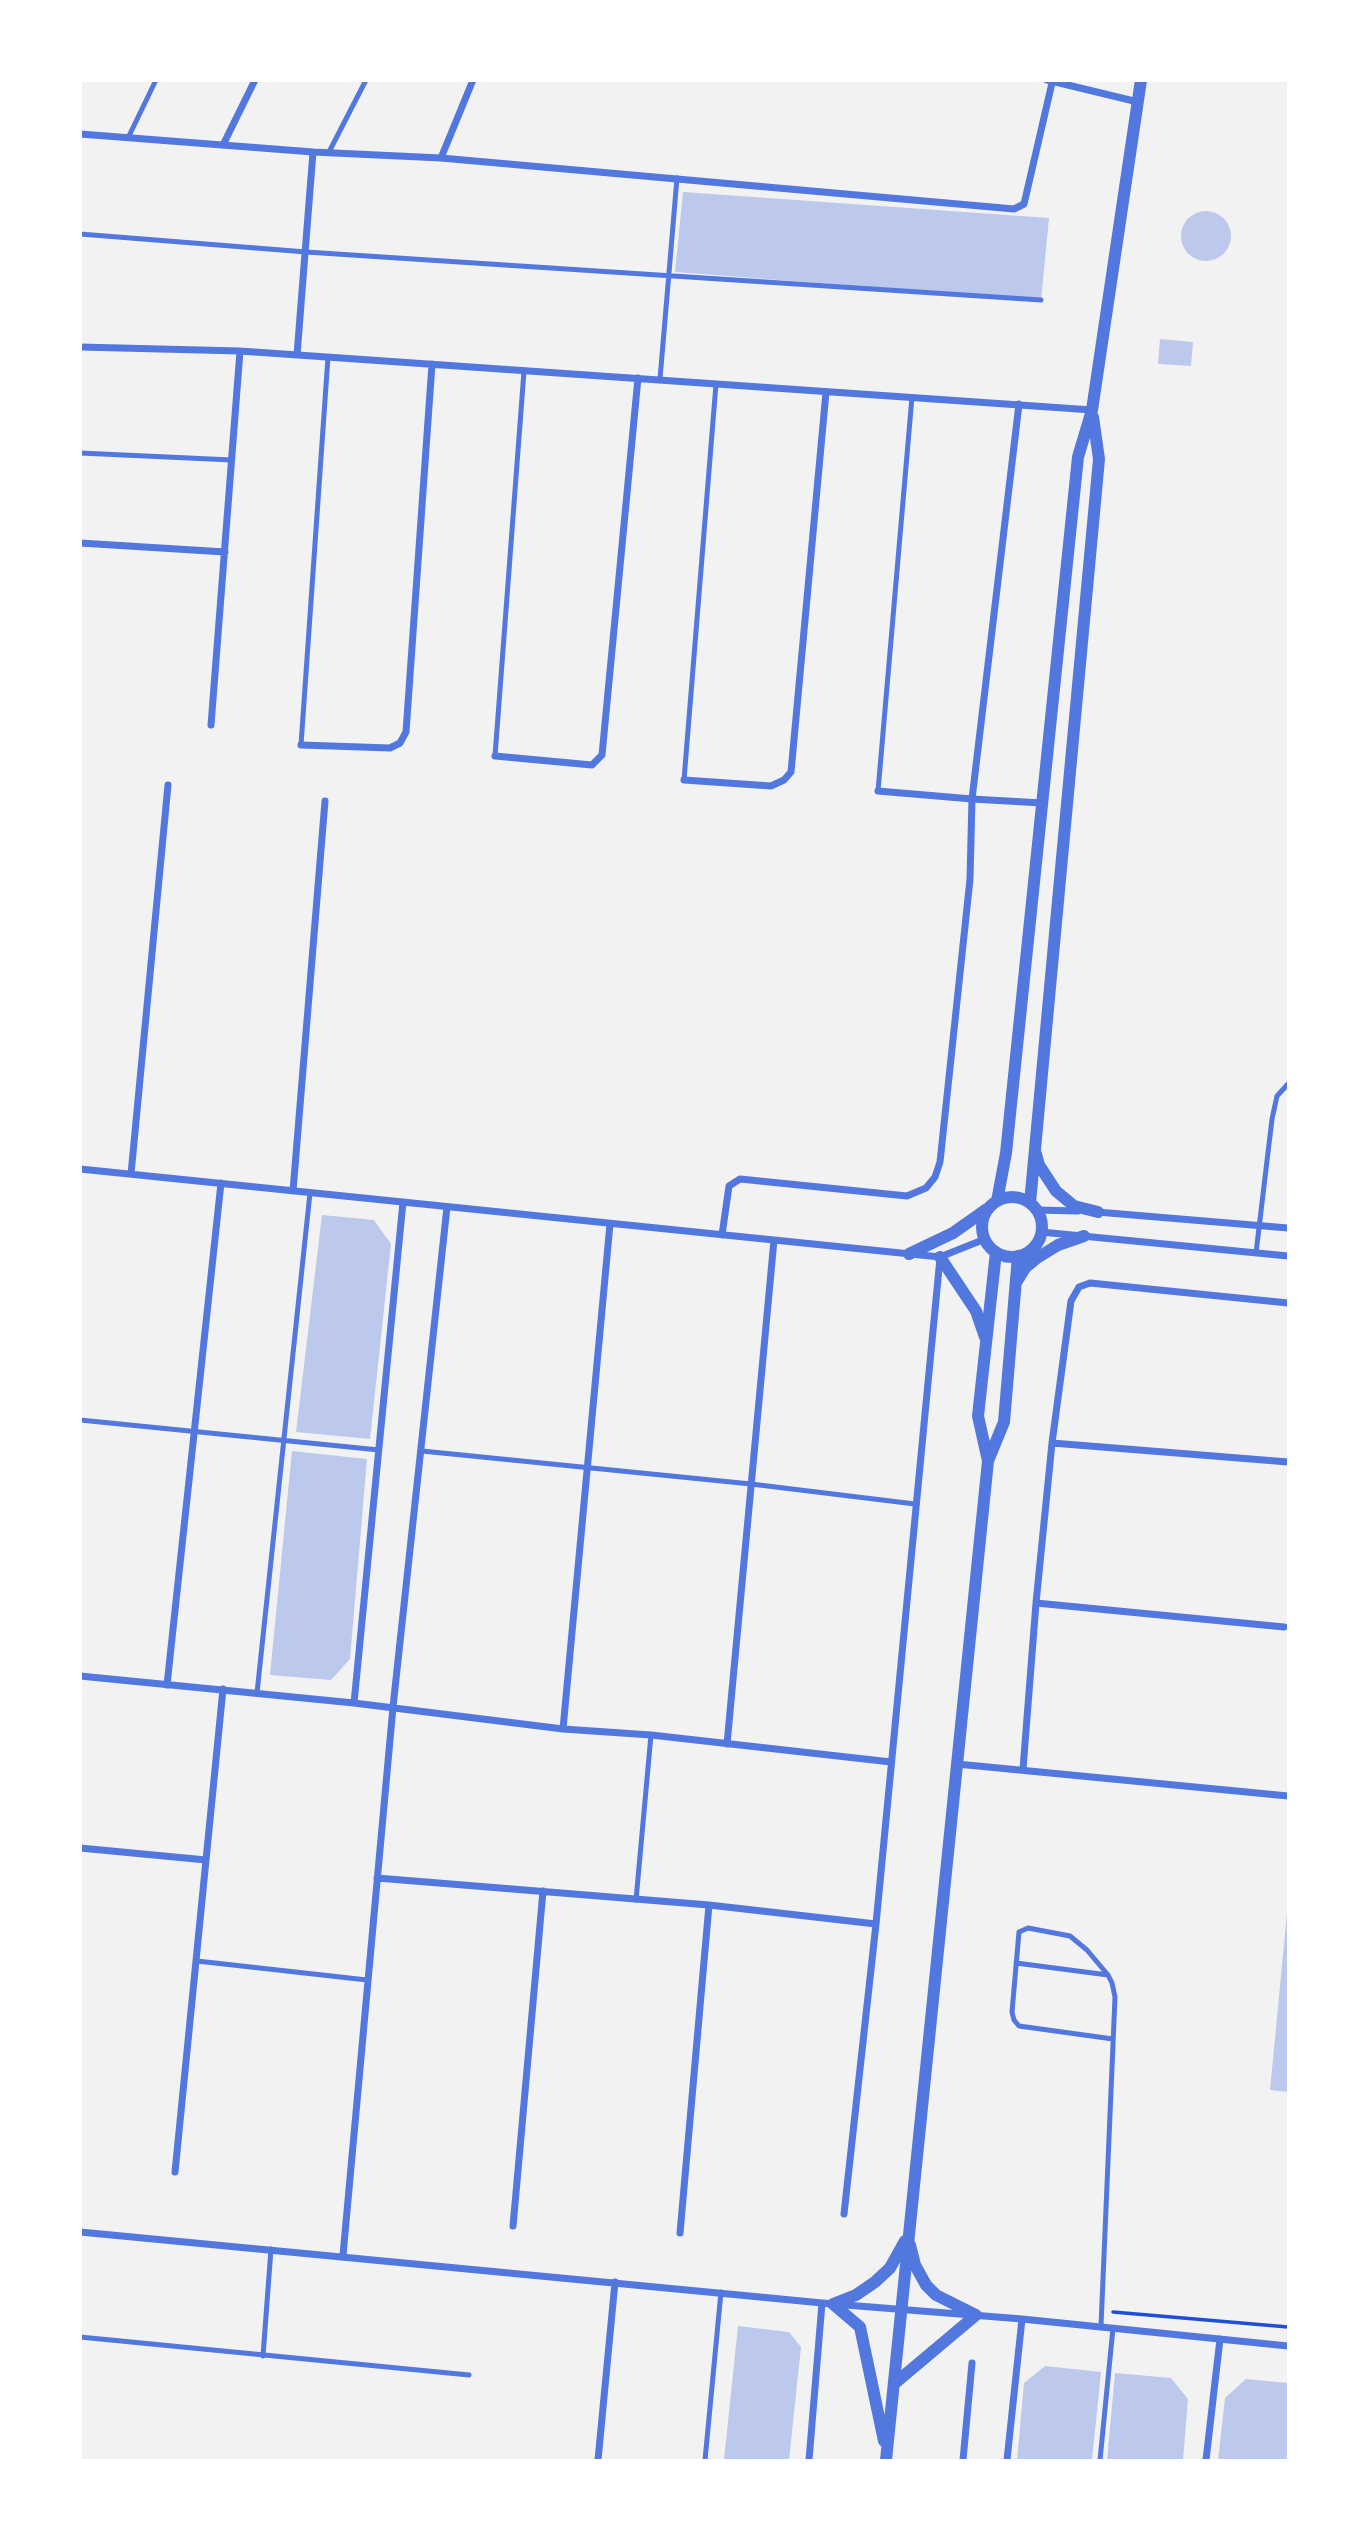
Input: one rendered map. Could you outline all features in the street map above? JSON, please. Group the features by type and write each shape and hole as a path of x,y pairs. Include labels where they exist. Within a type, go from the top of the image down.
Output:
{"street":[{"path":"223,145 255,80"},
{"path":"441,158 473,80"},
{"path":"1092,410 1098,459 1034,1147 1033,1207 1042,1224 1041,1232 1031,1250 1018,1256 1003,1255 996,1252 985,1239 983,1222 994,1203 1006,1153 1078,457 1092,410 1141,80"},
{"path":"80,134 313,152 441,158 1014,209 1024,204 1049,82 1069,84 1138,102"},
{"path":"297,355 313,152"},
{"path":"80,347 240,351 1092,410"},
{"path":"211,725 240,351"},
{"path":"301,745 390,748 400,743 407,732 432,364"},
{"path":"495,756 592,765 602,755 638,379"},
{"path":"684,780 771,786 784,780 791,772 826,392"},
{"path":"722,1235 729,1186 740,1179 907,1196 926,1188 935,1177 940,1162 970,879 972,799 1019,404"},
{"path":"80,543 225,552"},
{"path":"131,1174 168,785"},
{"path":"878,791 1042,803"},
{"path":"293,1191 325,801"},
{"path":"1034,1147 1038,1165 1056,1191 1074,1206 1098,1212"},
{"path":"80,1169 940,1257 985,1239"},
{"path":"167,1685 221,1183"},
{"path":"909,1254 953,1233 994,1203 1014,1197 1033,1207 1289,1228"},
{"path":"354,1703 403,1202"},
{"path":"343,2255 393,1707 447,1207"},
{"path":"563,1729 610,1224"},
{"path":"1041,1232 1289,1256"},
{"path":"1016,1284 1025,1268 1037,1258 1059,1245 1084,1236"},
{"path":"727,1744 774,1240"},
{"path":"988,1461 978,1416 996,1252"},
{"path":"887,2458 907,2238 988,1461 1004,1422 1018,1256"},
{"path":"940,1257 976,1311 987,1340"},
{"path":"844,2214 876,1924 940,1257"},
{"path":"1023,1769 1052,1443 1070,1301 1079,1287 1090,1283 1289,1303"},
{"path":"1052,1443 1289,1462"},
{"path":"1036,1603 1284,1627"},
{"path":"80,1676 393,1707 563,1729 651,1735 891,1762"},
{"path":"176,2172 223,1689"},
{"path":"957,1764 1289,1796"},
{"path":"80,1848 206,1860"},
{"path":"377,1878 709,1905 876,1924"},
{"path":"513,2226 543,1891"},
{"path":"680,2233 709,1905"},
{"path":"80,2232 828,2303 1101,2326 1289,2346"},
{"path":"828,2303 856,2295 875,2281 890,2268 907,2238"},
{"path":"907,2238 915,2265 926,2285 936,2295 976,2315"},
{"path":"598,2460 615,2282"},
{"path":"828,2303 860,2327 887,2458"},
{"path":"808,2460 828,2303"},
{"path":"894,2384 976,2315"},
{"path":"1007,2460 1022,2319"},
{"path":"1206,2460 1220,2339"},
{"path":"963,2460 972,2363"}],"lane":[{"path":"128,138 156,80"},
{"path":"329,152 366,80"},
{"path":"660,379 677,178"},
{"path":"80,234 306,252 1041,300"},
{"path":"301,745 328,357"},
{"path":"495,756 524,371"},
{"path":"684,780 716,384"},
{"path":"878,791 912,397"},
{"path":"80,453 232,460"},
{"path":"1256,1253 1272,1119 1277,1096 1289,1084"},
{"path":"257,1693 310,1193"},
{"path":"80,1420 379,1450"},
{"path":"422,1451 915,1504"},
{"path":"636,1900 651,1735"},
{"path":"1101,2326 1115,1997 1108,1975 1087,1950 1070,1936 1028,1928 1019,1932 1012,2012 1018,2026 1113,2039"},
{"path":"197,1961 368,1980"},
{"path":"1016,1964 1108,1975"},
{"path":"262,2356 271,2249"},
{"path":"705,2460 721,2292"},
{"path":"1100,2460 1113,2328"},
{"path":"80,2337 469,2375"}],"path":[{"path":"1102,2311 1289,2327"}],"building":[{"path":"683,192 1049,218 1041,300 675,272"},
{"path":"1206,211 1224,218 1231,236 1224,254 1206,261 1188,254 1181,236 1188,218"},
{"path":"1160,339 1193,342 1191,366 1158,364"},
{"path":"322,1215 374,1220 391,1244 370,1439 296,1432"},
{"path":"292,1451 367,1459 350,1659 331,1680 270,1675"},
{"path":"1288,1913 1288,2092 1270,2090"},
{"path":"738,2326 789,2332 801,2347 789,2460 724,2460"},
{"path":"1045,2366 1101,2372 1092,2460 1017,2460 1024,2383"},
{"path":"1115,2373 1171,2378 1188,2399 1183,2460 1107,2460"},
{"path":"1246,2379 1288,2383 1288,2460 1218,2460 1225,2398"}]}
